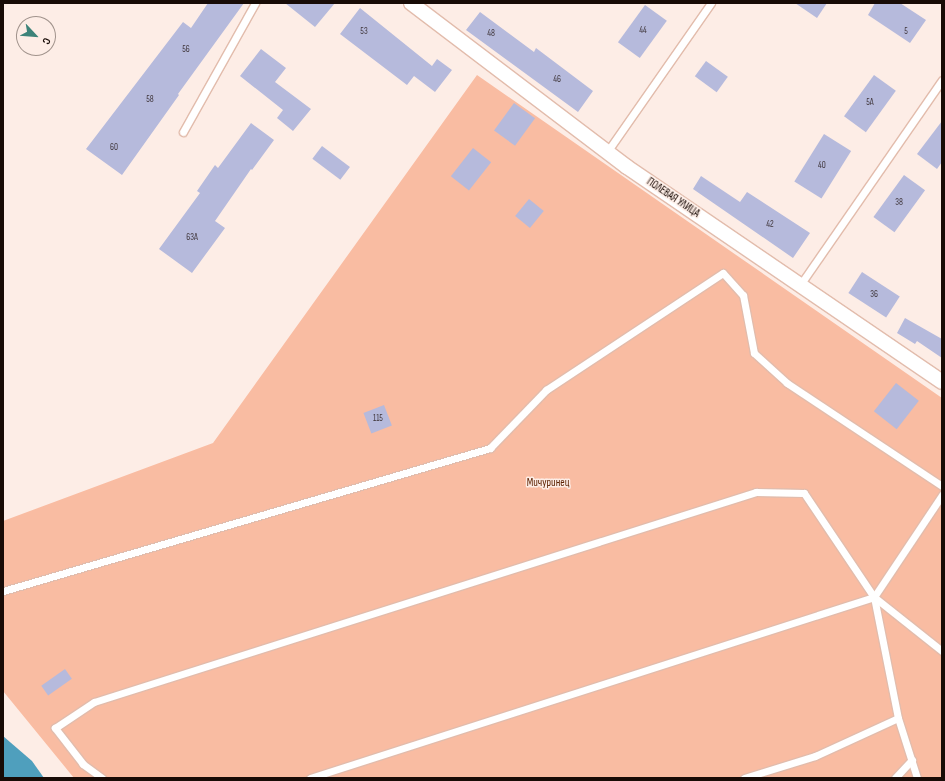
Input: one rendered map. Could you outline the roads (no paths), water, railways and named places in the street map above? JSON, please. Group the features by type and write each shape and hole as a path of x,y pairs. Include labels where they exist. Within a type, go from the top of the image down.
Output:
{"street":[{"name":"ПОЛЕВАЯ УЛИЦА","path":"411,3 607,152 942,382"}],"lane":[{"path":"183,132 255,3"},
{"path":"607,152 711,3"},
{"path":"800,285 942,80"},
{"path":"3,591 490,448 546,390 723,273 743,295 754,353 788,383 942,486"},
{"path":"102,778 83,764 55,728 94,702 756,492 804,493 874,597 942,651"},
{"path":"310,778 874,597 942,495"},
{"path":"874,597 898,718 917,778"},
{"path":"744,778 815,756 898,718"},
{"path":"895,778 912,760"}],"water":[{"path":"3,736 32,761 44,778 3,778"}],"park label":[{"name":"Мичуринец","path":"548,483"}]}
